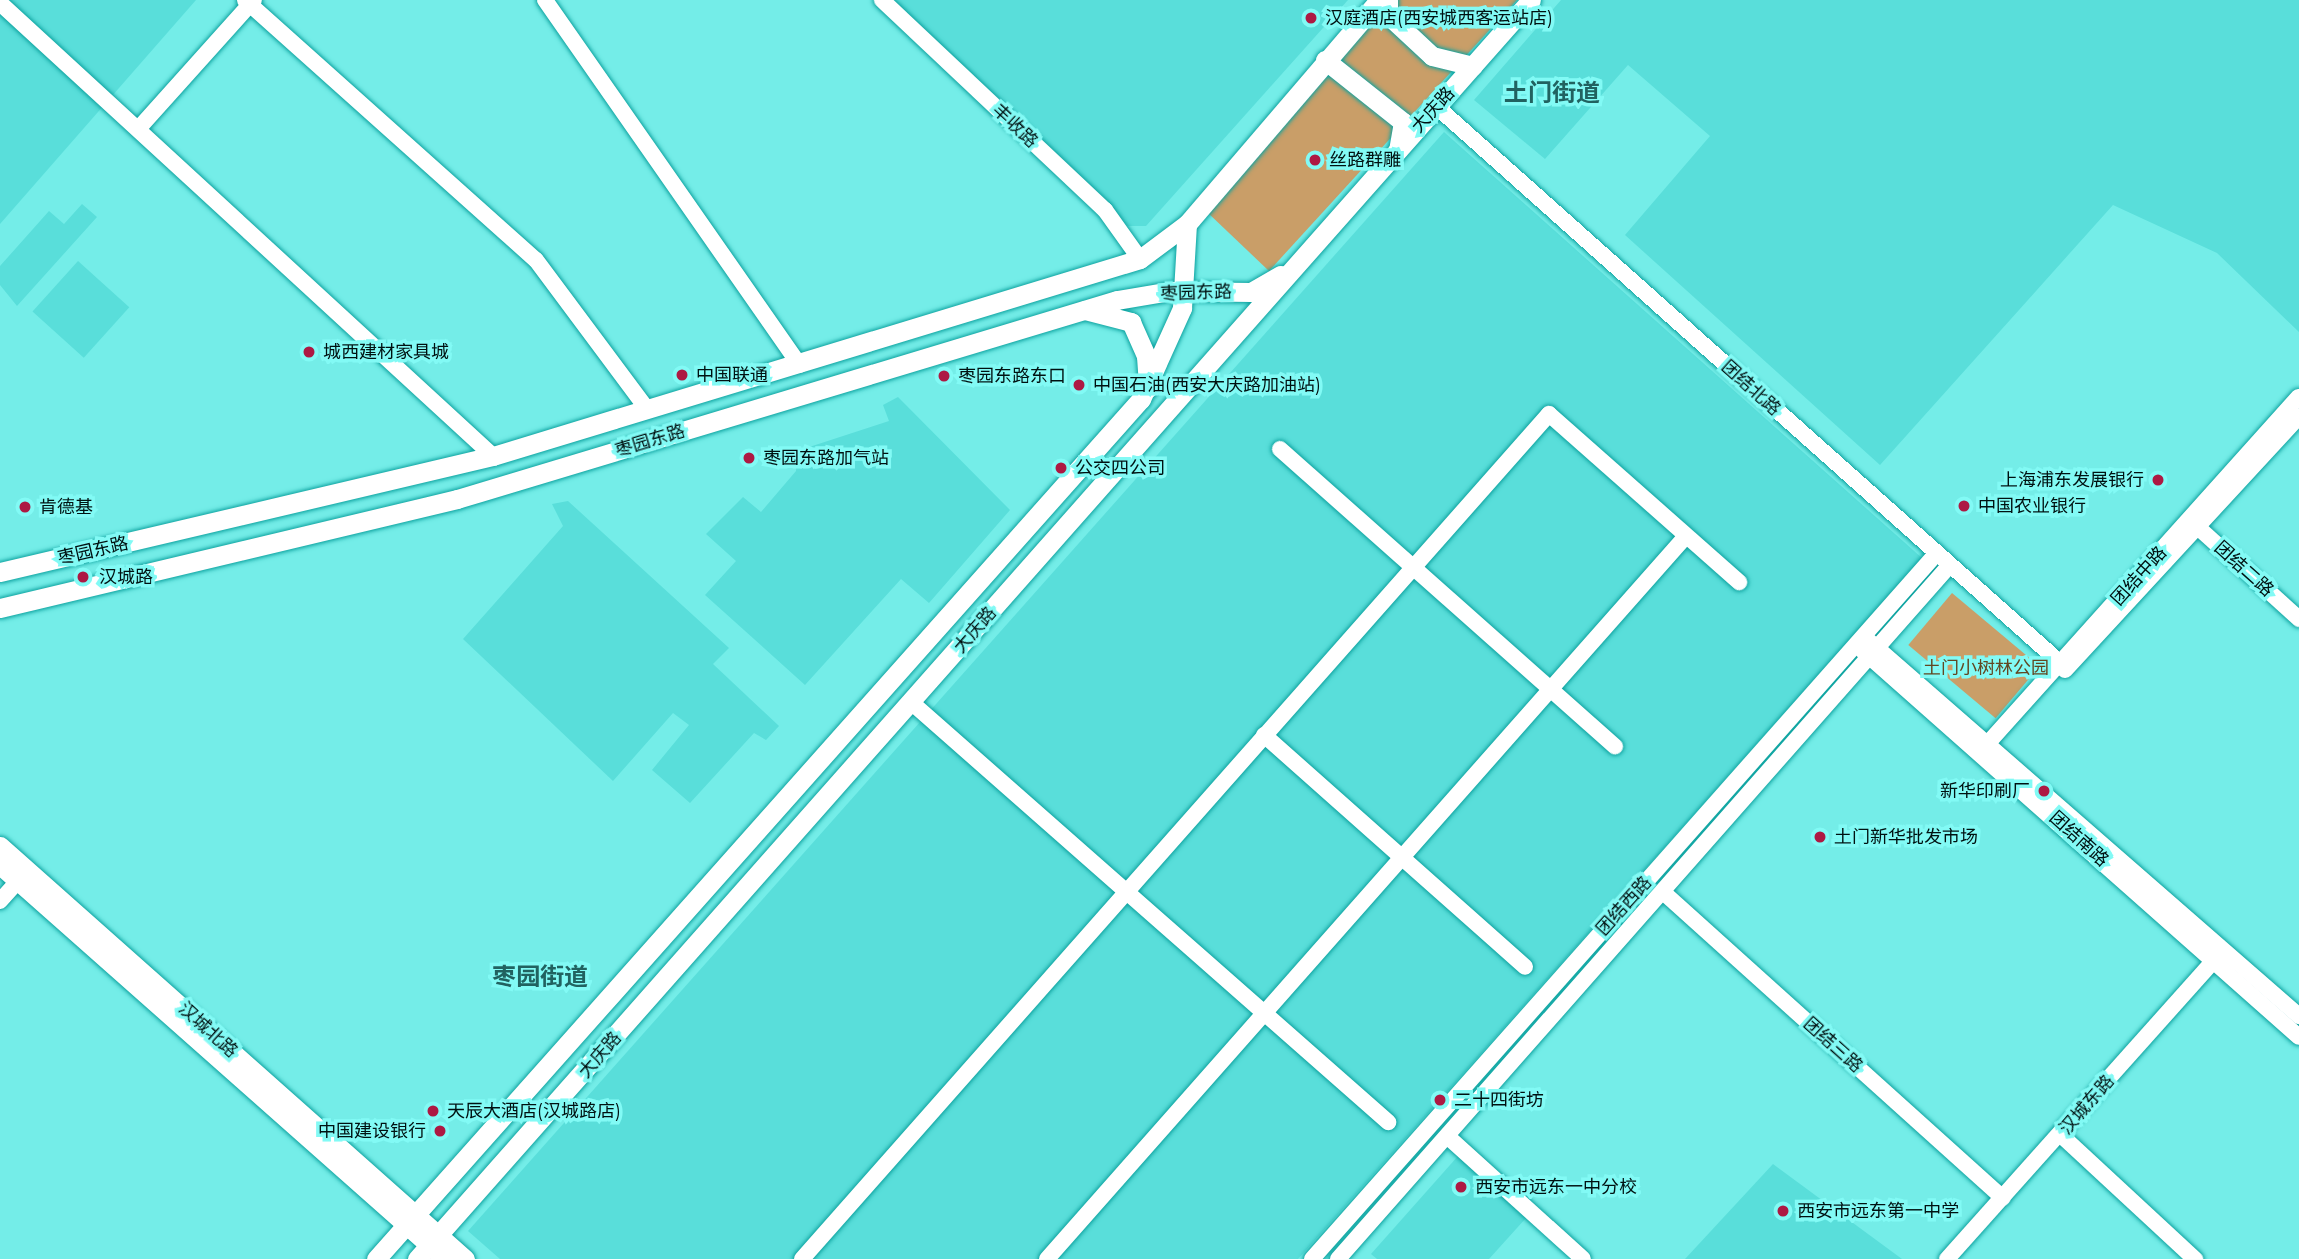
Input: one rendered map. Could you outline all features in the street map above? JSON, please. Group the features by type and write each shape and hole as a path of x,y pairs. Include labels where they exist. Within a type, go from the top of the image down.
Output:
{"main road":[{"path":"1187,225 1325,60 1379,0"},
{"path":"1388,0 1388,15 1432,56 1473,66"},
{"name":"大庆路","path":"428,1247 1531,0"},
{"path":"1325,60 1403,122 1398,151"},
{"name":"枣园东路","path":"0,572 493,456 800,365 1140,259 1187,225"},
{"name":"大庆路","path":"376,1259 1148,390 1174,334 1184,292 1187,225"},
{"name":"枣园东路","path":"0,608 457,499 1084,309 1184,292 1251,292 1294,268"},
{"path":"1084,309 1131,322 1146,356 1148,390"},
{"path":"1109,436 1130,454"},
{"name":"汉城北路","path":"0,846 22,876 410,1220 428,1247"},
{"name":"汉城北路","path":"0,866 22,876"},
{"path":"428,1247 445,1259"},
{"path":"428,1247 465,1259"}],"street":[{"path":"545,0 800,365"},
{"name":"丰收路","path":"882,0 1105,210 1140,259"},
{"path":"139,128 250,1 536,260 648,410"},
{"path":"0,3 493,456"},
{"name":"团结北路","path":"1437,107 2063,666"},
{"name":"团结中路","path":"2194,524 2299,397"},
{"path":"802,1259 1549,414 1739,582"},
{"name":"团结中路","path":"1986,752 2194,524 2299,416"},
{"path":"1280,449 1615,746"},
{"name":"团结二路","path":"2194,524 2299,619"},
{"path":"1047,1259 1686,536"},
{"name":"团结西路","path":"1312,1259 1936,554"},
{"name":"团结西路","path":"1338,1259 1949,566"},
{"name":"团结南路","path":"1860,640 2219,955 2299,1016"},
{"path":"911,702 1388,1122"},
{"path":"1265,735 1525,967"},
{"path":"0,901 22,876"},
{"name":"团结三路","path":"1663,892 2003,1198"},
{"name":"团结南路","path":"2219,955 2299,1037"},
{"name":"汉城东路","path":"1947,1259 2061,1135 2219,955"},
{"path":"2061,1135 2195,1259"},
{"path":"1447,1136 1583,1259"}],"shaded area":[{"path":"0,0 196,0 0,224"},
{"path":"888,0 1348,0 1146,226 1128,226"},
{"path":"1561,0 2299,0 2299,332 2217,253 2113,205 1880,465 1625,235 1710,136 1628,65 1545,159 1474,100"},
{"path":"1444,132 1922,558 1298,1259 500,1259 468,1231"},
{"path":"82,204 97,217 17,306 0,285 0,266 49,211 64,224"},
{"path":"78,261 129,307 84,358 32,312"},
{"path":"898,397 1010,510 929,603 901,579 805,685 705,595 736,561 706,534 743,497 761,512 796,471 797,451 889,421 883,405"},
{"path":"568,501 729,648 713,664 779,726 766,740 754,733 690,803 652,770 689,725 673,713 613,781 463,639 563,526 552,504"},
{"name":"西安市远东一中分校","path":"1458,1156 1527,1217 1489,1259 1377,1259 1371,1254"},
{"name":"西安市远东第一中学","path":"1773,1164 1902,1259 1685,1259"}],"green space":[{"path":"1391,0 1517,0 1269,271 1207,212"},
{"name":"土门小树林公园","path":"1952,593 2039,666 1996,718 1908,645"}],"place":[{"name":"汉庭酒店(西安城西客运站店)","path":"1311,18"},
{"name":"丝路群雕","path":"1315,160"},
{"name":"城西建材家具城","path":"309,352"},
{"name":"中国联通","path":"682,375"},
{"name":"枣园东路东口","path":"944,376"},
{"name":"中国石油(西安大庆路加油站)","path":"1079,385"},
{"name":"枣园东路加气站","path":"749,458"},
{"name":"公交四公司","path":"1061,468"},
{"name":"上海浦东发展银行","path":"2158,480"},
{"name":"中国农业银行","path":"1964,506"},
{"name":"肯德基","path":"25,507"},
{"name":"汉城路","path":"83,577"},
{"name":"新华印刷厂","path":"2044,791"},
{"name":"土门新华批发市场","path":"1820,837"},
{"name":"二十四街坊","path":"1440,1100"},
{"name":"天辰大酒店(汉城路店)","path":"433,1111"},
{"name":"中国建设银行","path":"440,1131"},
{"name":"西安市远东一中分校","path":"1461,1187"},
{"name":"西安市远东第一中学","path":"1783,1211"}],"district":[{"name":"土门街道","path":"1552,93"},
{"name":"枣园街道","path":"540,977"}]}
